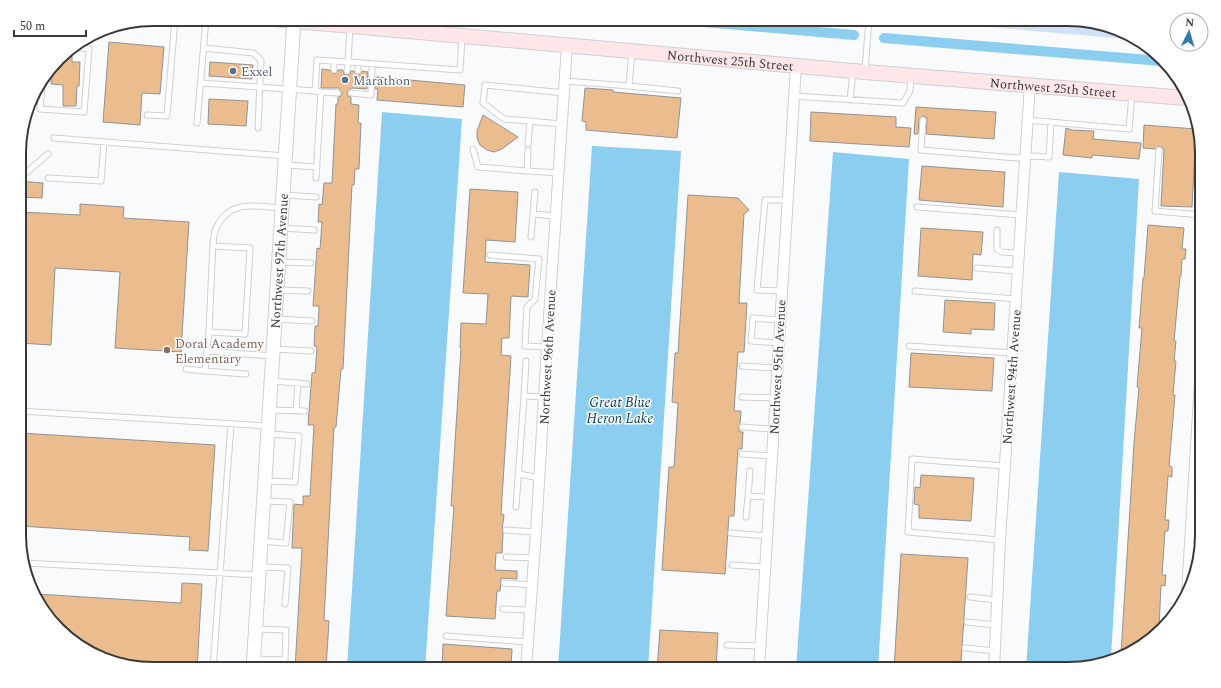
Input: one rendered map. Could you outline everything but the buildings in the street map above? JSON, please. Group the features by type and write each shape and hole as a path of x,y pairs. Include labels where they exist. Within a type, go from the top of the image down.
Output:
{"main road":[{"name":"Northwest 25th Street","path":"350,26 462,37 1182,98"}],"street":[{"name":"Northwest 97th Avenue","path":"253,662 294,26"},
{"name":"Northwest 96th Avenue","path":"527,662 540,478 555,216 567,45"},
{"name":"Northwest 95th Avenue","path":"759,662 776,368 796,65"},
{"name":"Northwest 94th Avenue","path":"994,662 1000,540 1030,85"},
{"path":"1188,576 1195,463"}],"lane":[{"path":"147,115 166,116 174,26"},
{"path":"197,123 206,26"},
{"path":"348,71 350,26"},
{"path":"850,100 859,71 869,26"},
{"path":"315,91 317,60 460,70 462,37"},
{"path":"41,93 40,108 84,112 89,49 82,48"},
{"path":"204,48 253,53 261,60 258,128"},
{"path":"629,86 632,51"},
{"path":"334,61 334,70"},
{"path":"358,62 358,71"},
{"path":"355,92 371,95 372,64"},
{"path":"793,96 903,103 910,91 912,75"},
{"path":"565,81 678,90"},
{"path":"201,83 321,92 335,91"},
{"path":"562,124 504,119 483,103 485,85 564,93"},
{"path":"316,178 321,92"},
{"path":"1027,120 1129,129 1132,93"},
{"path":"923,120 921,150 1017,158 1035,156 1049,157 1051,122"},
{"path":"527,171 530,121"},
{"path":"54,138 285,161 317,167"},
{"path":"48,178 101,181 104,142"},
{"path":"474,149 478,167 559,173"},
{"path":"1159,150 1155,211 1195,214"},
{"path":"26,172 48,154"},
{"path":"531,237 534,192"},
{"path":"205,371 209,332 213,246 217,226 223,217 232,210 243,206 316,197"},
{"path":"781,291 757,290 765,200 787,200"},
{"path":"917,207 1021,215"},
{"path":"533,214 555,216"},
{"path":"281,228 314,230"},
{"path":"998,230 997,249 1002,252 1019,253"},
{"path":"209,332 245,334 250,248 213,246"},
{"path":"490,256 539,259 535,299 527,307 525,346 547,347"},
{"path":"279,262 311,264"},
{"path":"977,268 1018,271"},
{"path":"277,290 308,291"},
{"path":"915,291 1016,299"},
{"path":"778,342 751,341 753,318 780,320"},
{"path":"275,319 312,321"},
{"path":"909,346 1013,353"},
{"path":"207,351 273,353 311,351"},
{"path":"516,507 526,362"},
{"path":"742,366 776,368"},
{"path":"186,369 246,374"},
{"path":"271,381 307,384"},
{"path":"296,411 298,383"},
{"path":"524,396 544,397"},
{"path":"742,397 775,398"},
{"path":"270,410 305,411"},
{"path":"26,411 231,424 299,436 295,482 265,481"},
{"path":"214,662 231,424"},
{"path":"742,427 773,429"},
{"path":"742,454 772,456"},
{"path":"1000,540 908,532 912,459 1005,466"},
{"path":"746,518 750,471"},
{"path":"518,474 540,478"},
{"path":"748,496 769,497"},
{"path":"261,541 286,543 290,502 264,501"},
{"path":"506,530 536,532"},
{"path":"731,533 767,536"},
{"path":"506,557 534,558"},
{"path":"29,563 220,573 288,568 285,604"},
{"path":"732,565 765,567"},
{"path":"504,583 532,585"},
{"path":"970,597 997,600"},
{"path":"503,609 530,610"},
{"path":"967,622 996,625"},
{"path":"255,629 286,630 284,660 268,662"},
{"path":"446,636 528,642"},
{"path":"727,644 760,646"},
{"path":"965,648 995,651"}],"shaded area":[{"path":"977,26 1084,27 1101,30 1122,39"}],"water":[{"path":"382,112 462,119 425,662 347,662"},
{"name":"Great Blue Heron Lake","path":"592,146 681,151 648,662 558,662"},
{"path":"833,152 909,159 878,662 797,662"},
{"path":"1059,172 1139,179 1111,654 1093,660 1076,662 1026,662"}],"waterway":[{"path":"750,26 854,35"},
{"path":"884,38 1154,60"}],"place":[{"name":"Exxel","path":"233,71"},
{"name":"Marathon","path":"345,80"},
{"name":"Doral Academy Elementary","path":"167,350"}]}
